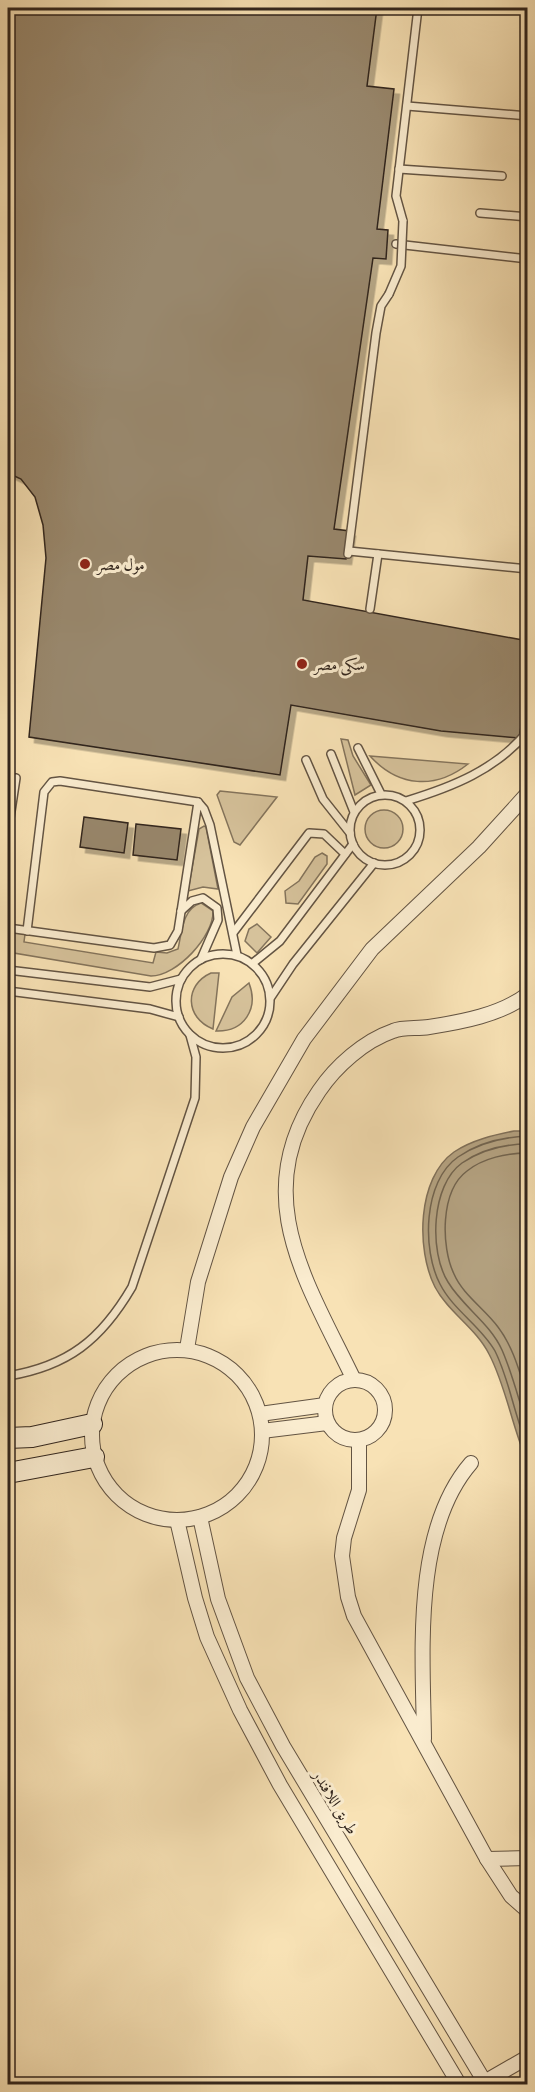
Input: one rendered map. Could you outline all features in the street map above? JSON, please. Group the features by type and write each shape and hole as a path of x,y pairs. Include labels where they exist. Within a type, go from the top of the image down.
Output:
{"street":[{"path":"187,1349 198,1282 212,1229 231,1177 253,1127 304,1038 372,949 479,847 528,793"},
{"path":"354,1380 302,1271 292,1244 286,1216 285,1187 289,1158 297,1131 309,1105 325,1082 345,1061 368,1044 394,1031 461,1022 526,996"},
{"path":"187,1349 215,1358 233,1371 248,1387 260,1414 262,1431 259,1459 246,1485 226,1505 200,1517 177,1520 149,1516 125,1503 106,1482 94,1457 92,1424 102,1392 124,1367 154,1352 187,1349"},
{"path":"354,1380 370,1384 377,1389 385,1404 386,1412 380,1428 367,1439 359,1441 337,1435 327,1423 325,1405 335,1387 354,1380"},
{"path":"260,1414 325,1405"},
{"path":"262,1431 327,1423"},
{"path":"8,1438 32,1437 92,1424"},
{"path":"359,1441 359,1490 344,1538 342,1556 348,1597 366,1640 424,1741 487,1859 511,1896 528,1911"},
{"path":"8,1473 94,1457"},
{"path":"424,1741 422,1633 426,1587 435,1541 447,1498 458,1478 471,1462"},
{"name":"طريق اللافندر","path":"200,1517 218,1599 247,1678 289,1757 484,2084"},
{"path":"177,1520 201,1618 240,1710 280,1785 459,2085"},
{"path":"487,1859 528,1858"},
{"path":"484,2084 528,2057"}],"lane":[{"path":"418,8 396,200 403,221 401,266 378,320 348,552 528,569"},
{"path":"407,106 528,116"},
{"path":"399,169 502,176"},
{"path":"480,213 528,217"},
{"path":"396,244 528,259"},
{"path":"370,609 378,554"},
{"path":"406,801 449,788 476,775 501,758 528,731"},
{"path":"358,748 381,794"},
{"path":"331,754 354,812"},
{"path":"306,760 323,800 350,833"},
{"path":"8,831 16,778"},
{"path":"27,931 43,796 48,784 60,781 198,802 204,808 210,825 237,955"},
{"path":"381,794 398,796 406,801 419,818 419,841 414,850 396,863 374,863 358,853 352,844 350,833 354,812 361,803 381,794"},
{"path":"8,928 165,948 177,937 198,802"},
{"path":"233,933 309,834 324,834 345,855"},
{"path":"253,963 280,941 352,844"},
{"path":"271,997 293,964 374,863"},
{"path":"181,910 192,901 203,898 218,908 218,920 201,958"},
{"path":"8,1376 36,1371 67,1359 92,1340 116,1315 132,1287 195,1098 196,1057 190,1035 179,1017 177,992 181,979 189,967 201,958 219,954 237,955 253,963 268,984 271,997 270,1011 265,1025 256,1036 243,1044 230,1048 215,1048 201,1043 190,1035"},
{"path":"8,970 150,987 181,979"},
{"path":"8,990 150,1009 179,1017"}],"shaded area":[{"path":"341,739 348,740 353,756 371,785 355,795"},
{"path":"370,756 468,764 443,778 417,781 392,774"},
{"path":"220,791 277,797 240,845 234,842 217,795"},
{"path":"384,810 398,815 403,829 398,843 384,848 370,843 365,829 370,815"},
{"path":"204,826 218,889 203,887 188,891 199,829"},
{"path":"322,853 327,856 327,864 298,904 286,903 285,891 299,881 315,857"},
{"path":"201,903 213,911 212,921 201,943 182,962 161,974 151,976 8,952 8,932 25,934 24,942 153,963 156,952 167,953 178,949 186,916 190,910"},
{"path":"257,924 271,937 257,953 245,941 249,929"},
{"path":"211,973 219,973 213,1029 197,1017 191,1001 196,985"},
{"path":"249,983 252,1002 247,1017 234,1028 216,1031 232,997"}],"water":[{"path":"514,1131 528,1131 527,1461 500,1379 489,1354 477,1336 447,1304 435,1287 429,1272 423,1235 427,1196 442,1164 454,1152 468,1144"}],"building":[{"path":"8,8 377,8 367,86 394,89 377,229 388,230 386,259 373,258 334,529 350,531 346,559 308,556 303,600 528,641 528,686 519,738 441,731 291,705 280,775 29,737 46,558 43,525 35,497 21,479 8,473"},
{"path":"84,817 128,823 124,853 80,847"},
{"path":"136,824 181,829 177,860 133,855"}],"place":[{"name":"مول مصر","path":"85,564"},
{"name":"سكى مصر","path":"302,664"}]}
